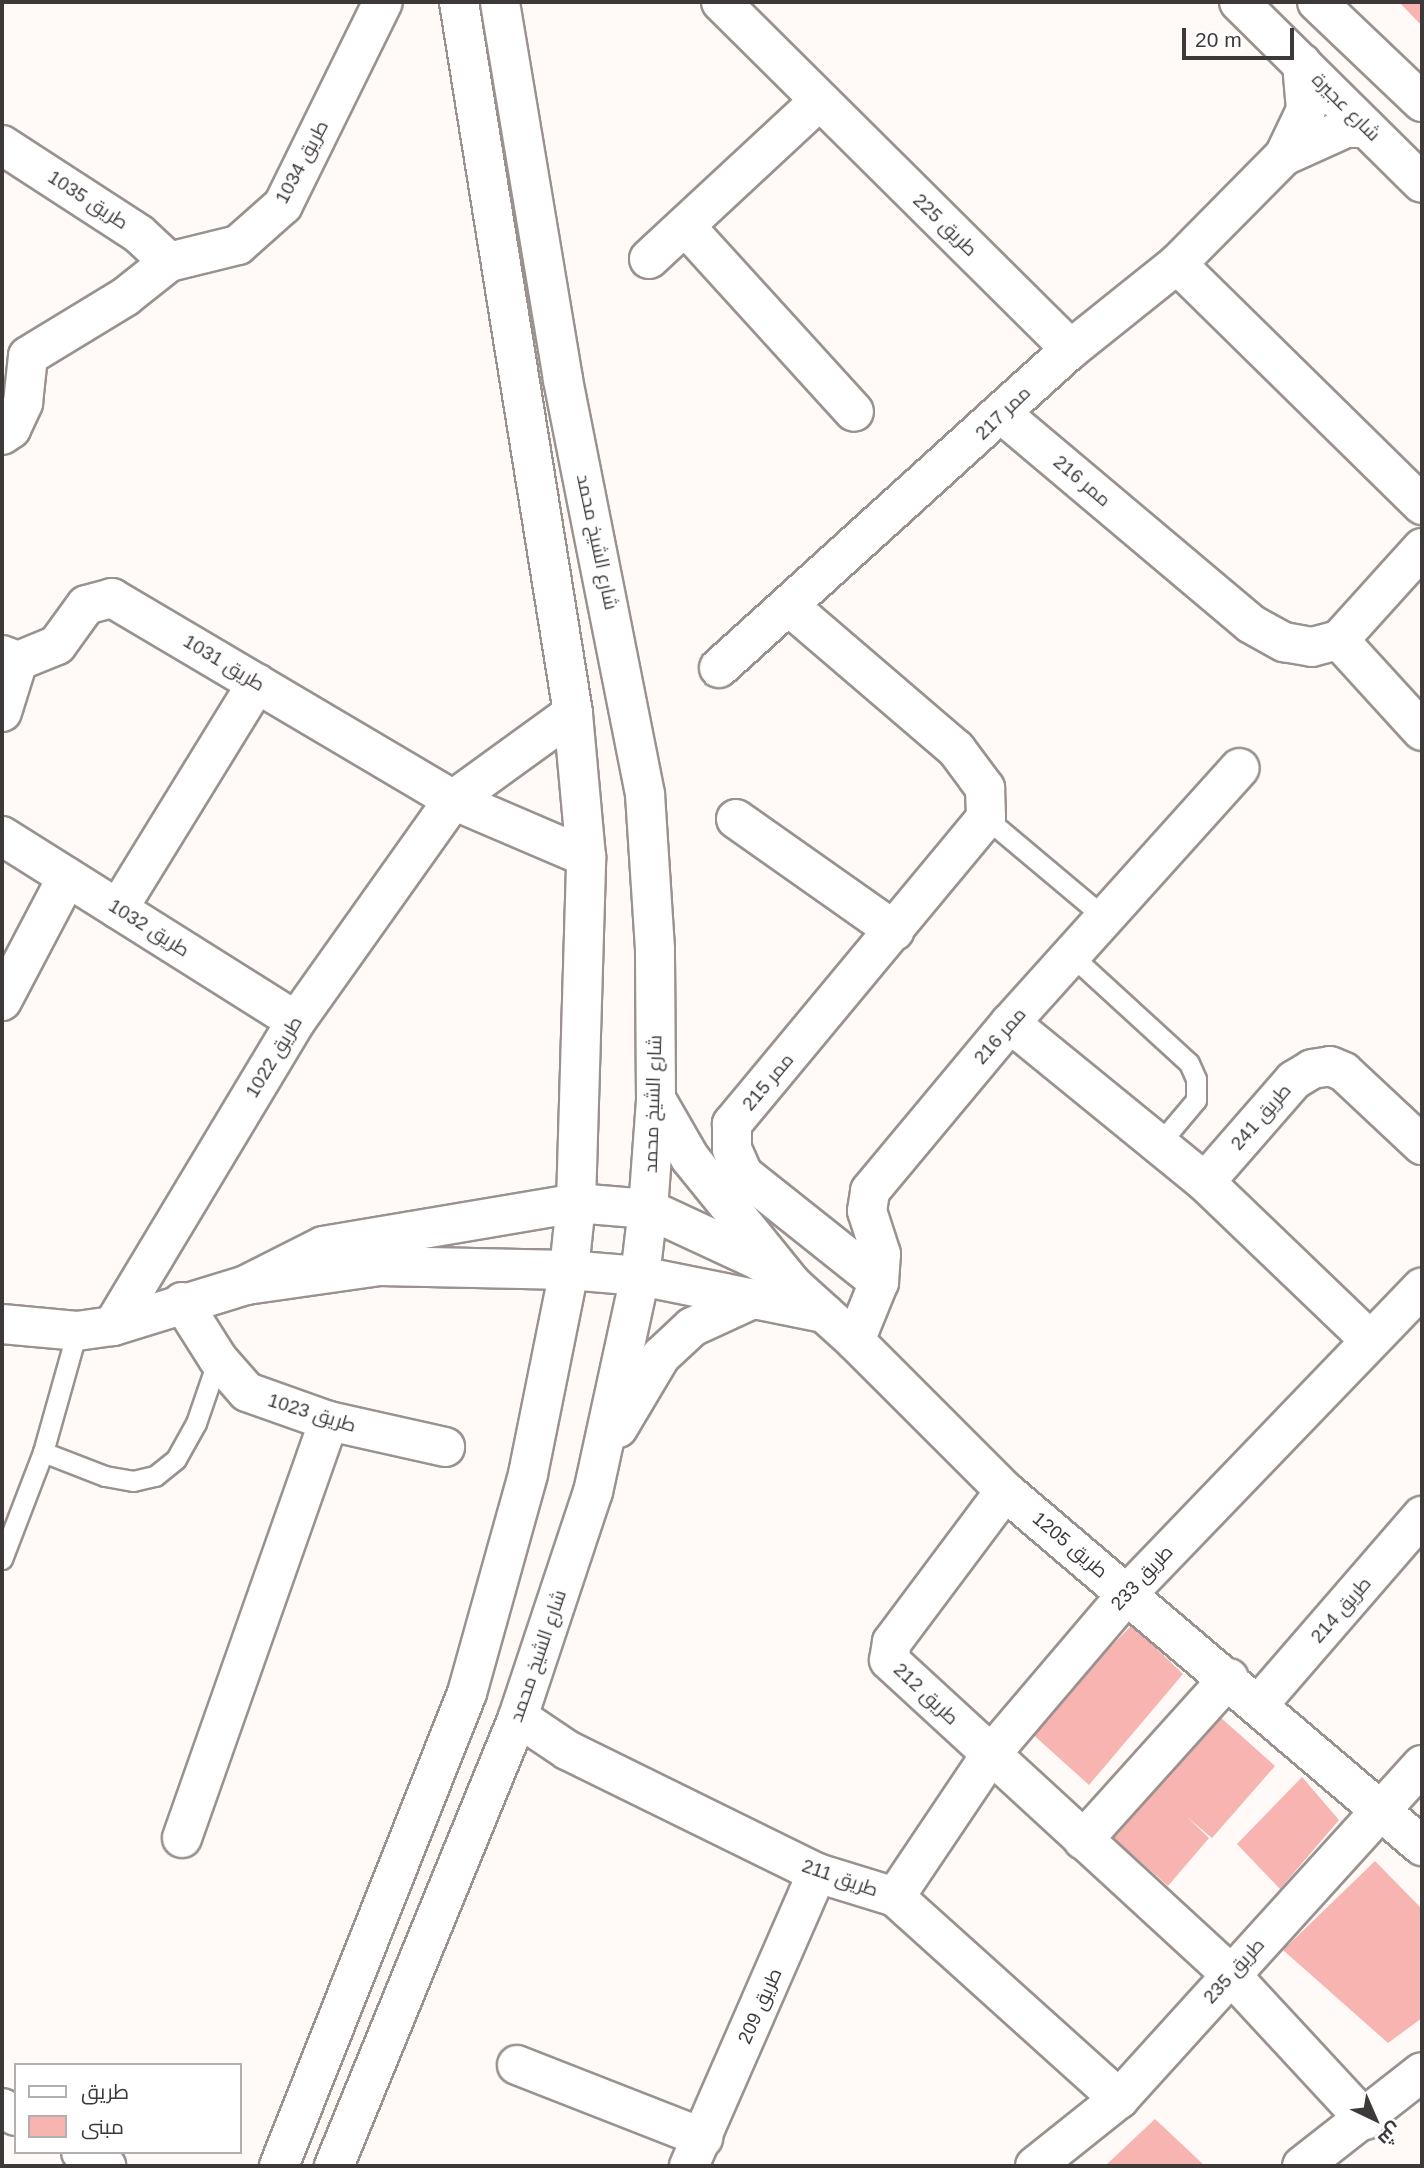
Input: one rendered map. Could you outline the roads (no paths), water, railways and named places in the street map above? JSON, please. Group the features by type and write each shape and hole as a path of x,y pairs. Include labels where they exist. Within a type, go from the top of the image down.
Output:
{"street":[{"name":"طريق 1034","path":"2,435 11,429 23,403 15,352 125,298 169,262 239,245 283,205 383,2"},
{"path":"279,2166 467,1693 528,1474 569,1270 576,1203 586,857 573,713 459,2"},
{"name":"شارع الشيخ محمد","path":"334,2166 518,1717 601,1457 640,1276 649,1209 656,1099 655,949 640,759 563,379 500,2"},
{"name":"طريق 225","path":"721,2 818,102 1071,349"},
{"name":"شارع عجيرة","path":"1239,2 1422,183"},
{"path":"1317,2 1422,102"},
{"name":"ممر 217","path":"719,668 1003,415 1071,349 1177,264 1284,156 1306,110 1302,63"},
{"path":"649,259 818,102"},
{"name":"ممر 217","path":"1284,156 1346,128 1366,128"},
{"name":"طريق 1035","path":"2,145 139,234 169,262"},
{"path":"685,226 854,412"},
{"path":"1177,264 1422,505"},
{"name":"ممر 216","path":"1003,415 1251,624 1284,642 1312,647 1339,640"},
{"path":"1422,548 1339,640 1422,731"},
{"name":"طريق 1031","path":"10,658 57,645 86,605 112,597 453,800"},
{"path":"789,606 956,749 985,788 986,818"},
{"path":"2,712 10,658"},
{"path":"118,909 257,683"},
{"name":"طريق 1022","path":"95,1329 296,1021 453,800 573,713"},
{"name":"ممر 216","path":"855,1341 879,1282 881,1254 867,1211 870,1191 1010,1023 1240,768"},
{"path":"453,800 586,857"},
{"name":"ممر 215","path":"879,1282 743,1174 732,1149 732,1124 895,931 986,818"},
{"path":"736,819 895,931"},
{"name":"طريق 1032","path":"2,835 296,1021"},
{"path":"2,1001 67,877"},
{"path":"1010,1023 1205,1182 1369,1339"},
{"name":"طريق 241","path":"1205,1182 1294,1080 1312,1069 1330,1066 1344,1072 1422,1145"},
{"path":"656,1099 690,1158 792,1284"},
{"name":"طريق 1205","path":"246,1285 323,1245 576,1203 649,1209 758,1260 792,1284 855,1341 1005,1491 1259,1703 1422,1846"},
{"path":"2,1324 95,1329 246,1285 380,1266 569,1270 640,1276 824,1313"},
{"name":"طريق 233","path":"895,1897 990,1754 1128,1592 1369,1339 1422,1288"},
{"path":"601,1457 661,1356 692,1327 753,1299"},
{"name":"طريق 1023","path":"182,1302 218,1359 247,1392 328,1422 444,1447"},
{"path":"181,1839 328,1422"},
{"name":"طريق 212","path":"1005,1491 892,1642 889,1660 1230,1974 1364,2120"},
{"name":"طريق 214","path":"1259,1703 1422,1516"},
{"path":"1083,1840 1229,1678"},
{"name":"طريق 211","path":"518,1717 567,1751 817,1873 895,1897 1119,2099"},
{"name":"طريق 235","path":"1035,2166 1119,2099 1422,1765"},
{"name":"طريق 209","path":"517,2065 696,2152 817,1873"},
{"path":"1324,2160 1364,2120 1422,2072"},
{"path":"85,2154 106,2166"}],"lane":[{"path":"986,818 1105,918"},
{"path":"1071,955 1189,1063 1196,1079 1196,1100 1158,1144"},
{"path":"2,1559 43,1452 95,1329"},
{"path":"43,1452 105,1476 133,1481 155,1476 176,1460 218,1359"}]}
